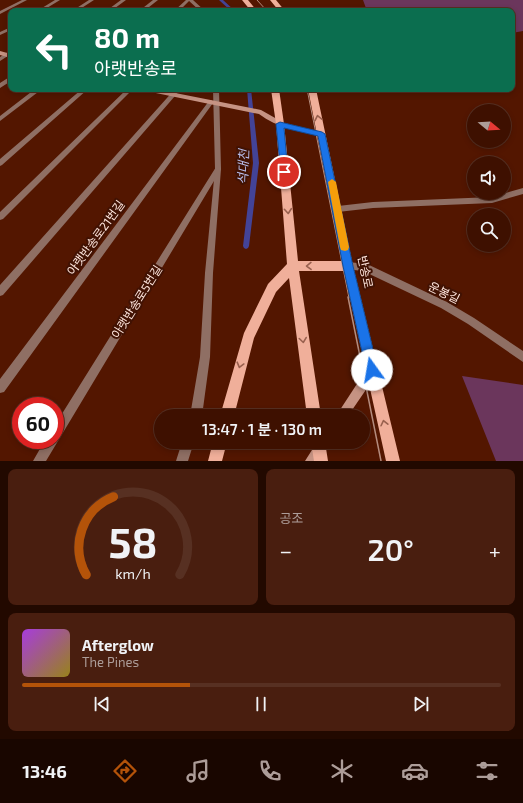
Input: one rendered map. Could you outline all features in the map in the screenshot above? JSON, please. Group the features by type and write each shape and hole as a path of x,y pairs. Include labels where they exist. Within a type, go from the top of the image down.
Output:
{"main road":[{"path":"245,0 252,8"},
{"path":"273,0 280,8"},
{"path":"176,92 216,103 261,112 268,119 280,124 322,134"},
{"path":"275,92 280,124 293,266 313,409"},
{"name":"반송로","path":"313,92 338,209 348,266 393,461"},
{"path":"229,409 248,337 272,288 293,266 348,266"},
{"path":"347,409 372,370"},
{"path":"215,461 218,449"}],"street":[{"path":"10,8 25,0"},
{"path":"44,8 58,0"},
{"path":"79,8 92,0"},
{"path":"112,8 124,0"},
{"path":"145,8 156,0"},
{"path":"180,8 189,0 199,8"},
{"path":"0,119 35,92"},
{"path":"0,163 82,92"},
{"path":"0,217 127,92"},
{"path":"0,292 176,92"},
{"path":"197,409 204,357 209,273 218,169 216,92"},
{"name":"아랫반송로21번길","path":"0,388 216,103"},
{"name":"아랫반송로5번길","path":"64,420 218,169"},
{"path":"338,209 373,205 492,200 523,191"},
{"name":"운봉길","path":"348,266 364,267 444,305 471,321 523,357"},
{"path":"39,461 46,449"},
{"path":"182,461 186,449"}],"shaded area":[{"path":"363,0 523,0 523,31 515,32 515,8 366,8"},
{"path":"462,376 523,385 523,461 496,461"}],"waterway":[{"name":"석대천","path":"221,0 230,8"},
{"name":"석대천","path":"246,246 256,163 249,92"}],"tram line":[{"path":"257,0 264,8"},
{"path":"308,92 349,298"},
{"path":"348,297 381,461"}],"slow traffic":[{"path":"332,182 345,247"}],"route":[{"path":"284,172 280,124 322,134 338,209 348,266 372,370"}]}
